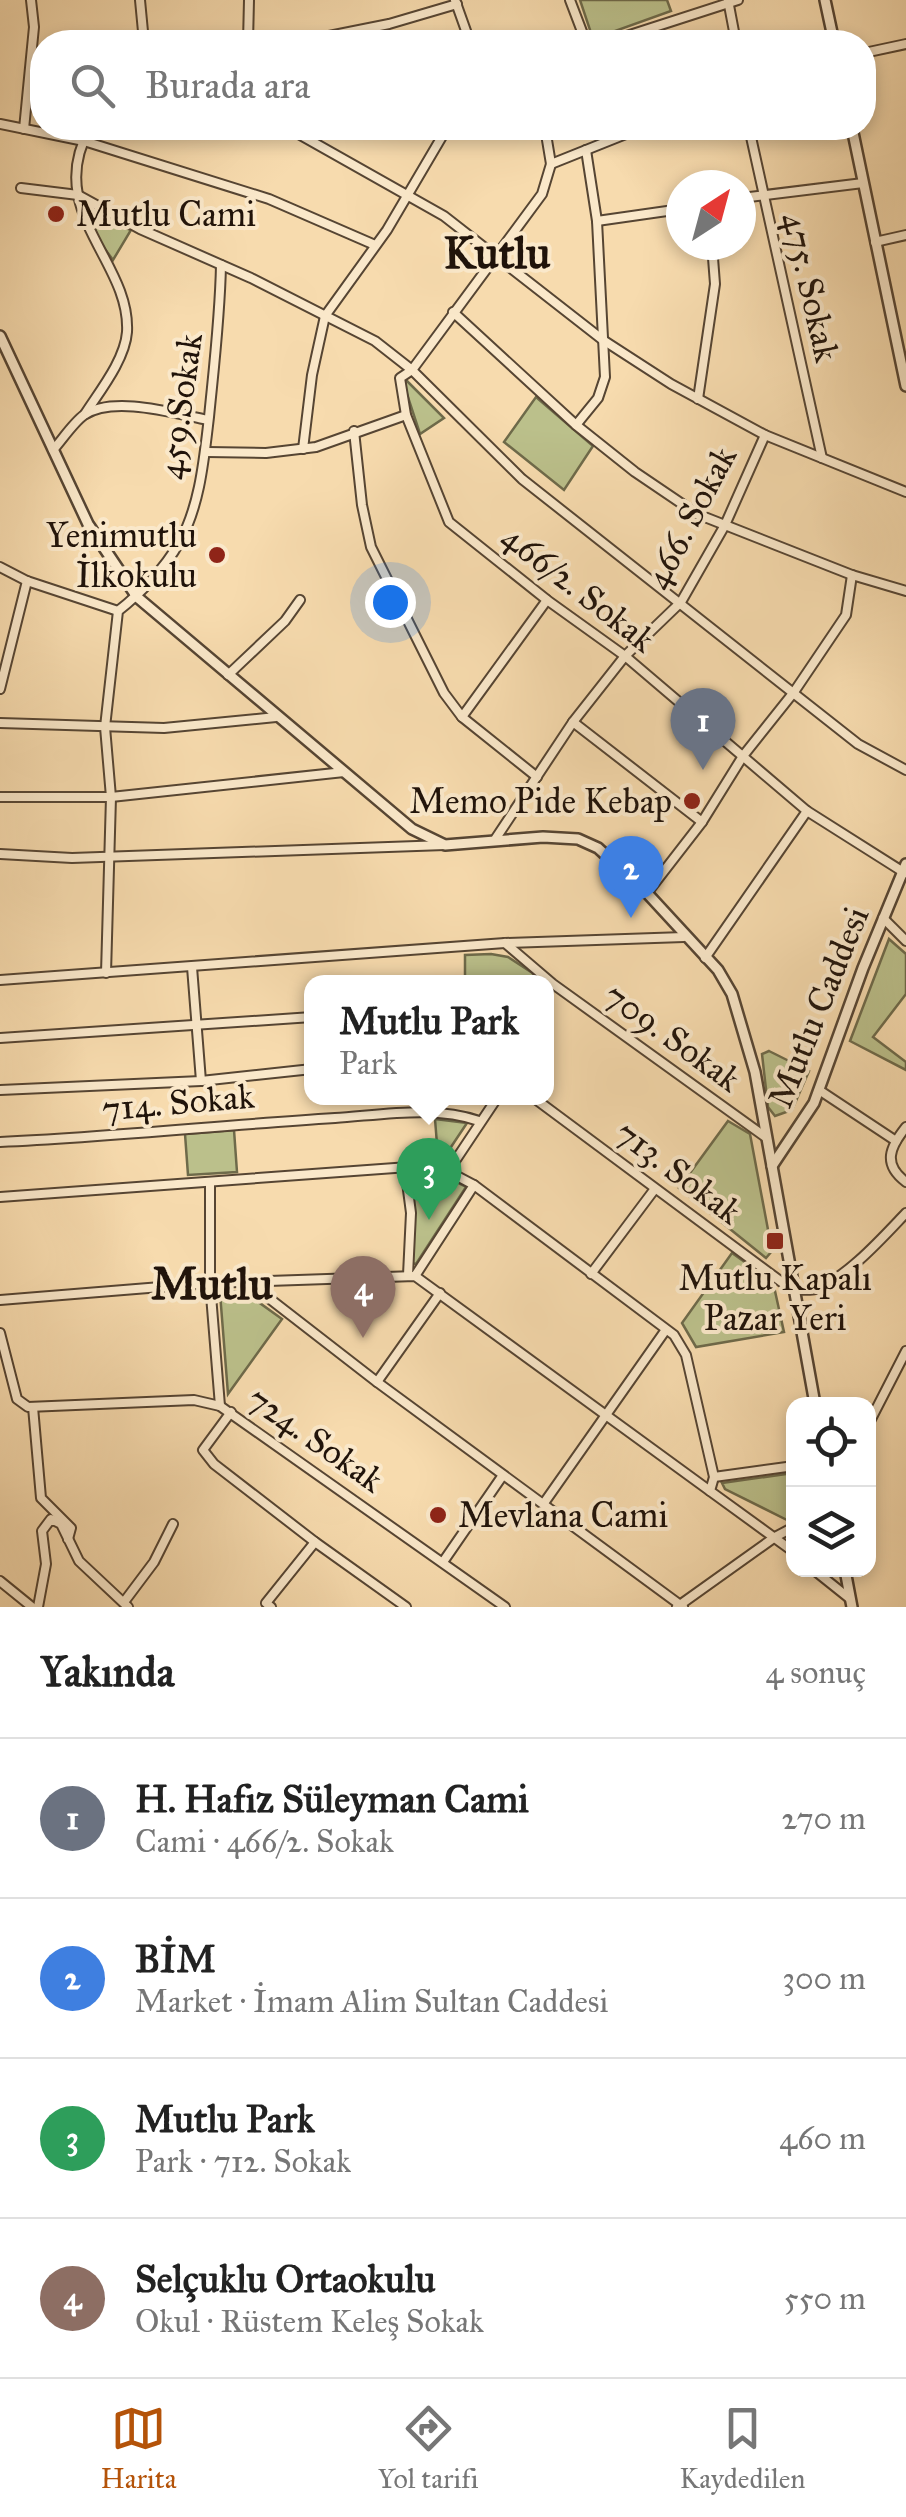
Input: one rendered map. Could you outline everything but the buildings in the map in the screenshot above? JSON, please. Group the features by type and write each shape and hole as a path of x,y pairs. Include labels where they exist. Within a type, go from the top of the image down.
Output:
{"street":[{"path":"31,0 34,30"},
{"path":"140,0 143,30"},
{"path":"248,0 248,30"},
{"path":"570,0 581,30"},
{"path":"824,0 831,30"},
{"path":"644,30 732,1 735,30"},
{"path":"359,30 456,2 466,30"},
{"path":"876,50 906,44"},
{"path":"24,130 30,68"},
{"path":"0,124 30,131"},
{"path":"79,140 269,200 375,245"},
{"path":"309,140 444,216 602,340 765,435"},
{"path":"303,449 312,375 325,316 408,195 440,140"},
{"path":"412,370 542,194 551,164 547,140"},
{"path":"551,164 611,140"},
{"name":"475. Sokak","path":"751,140 822,458"},
{"path":"854,140 906,386"},
{"path":"53,450 85,414 127,335 125,310 113,276 88,232 78,195 78,166 84,141"},
{"path":"576,425 603,389 597,220 586,150"},
{"path":"756,196 863,183"},
{"path":"21,188 78,195 140,229 375,341 412,370 522,479 858,744 906,770"},
{"path":"597,220 666,210"},
{"path":"875,242 906,235"},
{"path":"698,399 716,284 714,260"},
{"name":"459.Sokak","path":"118,611 136,597 179,543 207,452 220,330 222,265"},
{"path":"453,312 576,425 696,514 852,575 906,590"},
{"path":"0,336 4,359 88,524 136,597 412,829 445,845"},
{"name":"466/2. Sokak","path":"412,370 400,378 406,415 449,522 546,600 625,656 807,812 905,870"},
{"path":"85,414 132,406 208,420"},
{"path":"207,452 303,449 406,415"},
{"path":"354,432 362,505 372,547 444,693 462,717 537,777"},
{"name":"466. Sokak","path":"496,838 572,722 625,656 681,602 726,525 765,435 906,492"},
{"path":"0,567 26,581 118,611 105,727 111,796 106,973"},
{"path":"646,893 702,822 743,756 794,692 846,616 852,575"},
{"path":"0,689 5,646 26,581"},
{"path":"228,675 285,621 300,600"},
{"path":"462,717 546,600"},
{"path":"0,723 164,728 276,717"},
{"path":"572,722 702,822"},
{"path":"0,797 111,796 347,772"},
{"path":"706,958 807,812"},
{"path":"0,854 108,856 445,845 496,838 578,840 598,848 718,970 732,994 754,1072 814,1397"},
{"name":"Mutlu Caddesi","path":"772,1166 814,1103 883,918 905,870"},
{"path":"883,918 906,941"},
{"path":"0,980 504,943 684,937"},
{"name":"709. Sokak","path":"504,943 538,975"},
{"path":"192,967 201,1081"},
{"name":"709. Sokak","path":"554,988 764,1136"},
{"path":"0,1038 304,1018"},
{"path":"0,1090 201,1081 304,1070"},
{"path":"819,1090 896,1140"},
{"path":"449,1170 491,1105"},
{"name":"713. Sokak","path":"543,1105 792,1289"},
{"name":"714. Sokak","path":"0,1142 420,1113 479,1121"},
{"path":"906,1127 889,1151 889,1162 906,1182"},
{"path":"0,1197 436,1165 449,1170 674,1335 686,1355 714,1477 710,1490"},
{"path":"406,1167 412,1275"},
{"path":"210,1183 210,1283 220,1406"},
{"path":"412,1275 474,1185"},
{"path":"591,1274 654,1190"},
{"path":"792,1289 814,1289 840,1273 875,1245 906,1212"},
{"path":"0,1300 210,1283 412,1275 786,1546"},
{"path":"248,1282 680,1606 786,1530"},
{"path":"377,1382 440,1293"},
{"path":"544,1504 665,1331"},
{"path":"0,1333 18,1399 33,1407 41,1498 71,1528 68,1539"},
{"path":"876,1409 906,1351"},
{"name":"724. Sokak","path":"33,1407 194,1400 220,1406 506,1607"},
{"path":"231,1412 203,1450 214,1464 406,1607"},
{"path":"714,1477 786,1467"},
{"path":"443,1562 502,1475"},
{"path":"0,1581 34,1607 46,1564 42,1531 51,1520 56,1520 79,1561 126,1604 174,1524"},
{"path":"271,1607 266,1603 315,1542"},
{"path":"822,1577 851,1602"},
{"path":"846,1577 851,1602"}],"green space":[{"path":"580,0 667,0 671,11 618,30 590,30"},
{"path":"90,215 131,230 113,260 99,241"},
{"path":"406,380 444,418 420,434 404,385"},
{"path":"536,397 593,446 564,490 504,442"},
{"path":"889,939 906,954 906,994 873,1037 906,1062 906,1070 850,1041"},
{"path":"465,955 508,957 534,974 465,975"},
{"path":"769,1051 809,1071 792,1110 775,1116 768,1107 762,1054"},
{"path":"435,1119 467,1123 445,1156 438,1157"},
{"path":"728,1121 750,1134 772,1251 766,1258 679,1188"},
{"path":"234,1130 237,1172 188,1175 185,1134"},
{"path":"412,1171 435,1171 466,1187 416,1264 411,1263"},
{"path":"732,1253 773,1282 784,1332 696,1347 682,1323"},
{"path":"243,1291 282,1319 228,1394 220,1293"},
{"path":"786,1474 786,1520 725,1489 722,1483"}],"place":[{"name":"Mutlu Cami","path":"56,214"},
{"name":"Yenimutlu İlkokulu","path":"217,555"},
{"name":"H. Hafız Süleyman Cami","path":"703,770"},
{"name":"Memo Pide Kebap","path":"692,801"},
{"name":"BİM","path":"631,918"},
{"name":"Mutlu Park","path":"429,1220"},
{"name":"Mutlu Kapalı Pazar Yeri","path":"775,1241"},
{"name":"Selçuklu Ortaokulu","path":"363,1338"},
{"name":"Mevlana Cami","path":"438,1515"}],"district":[{"name":"Kutlu","path":"497,252"},
{"name":"Mutlu","path":"212,1283"}]}
